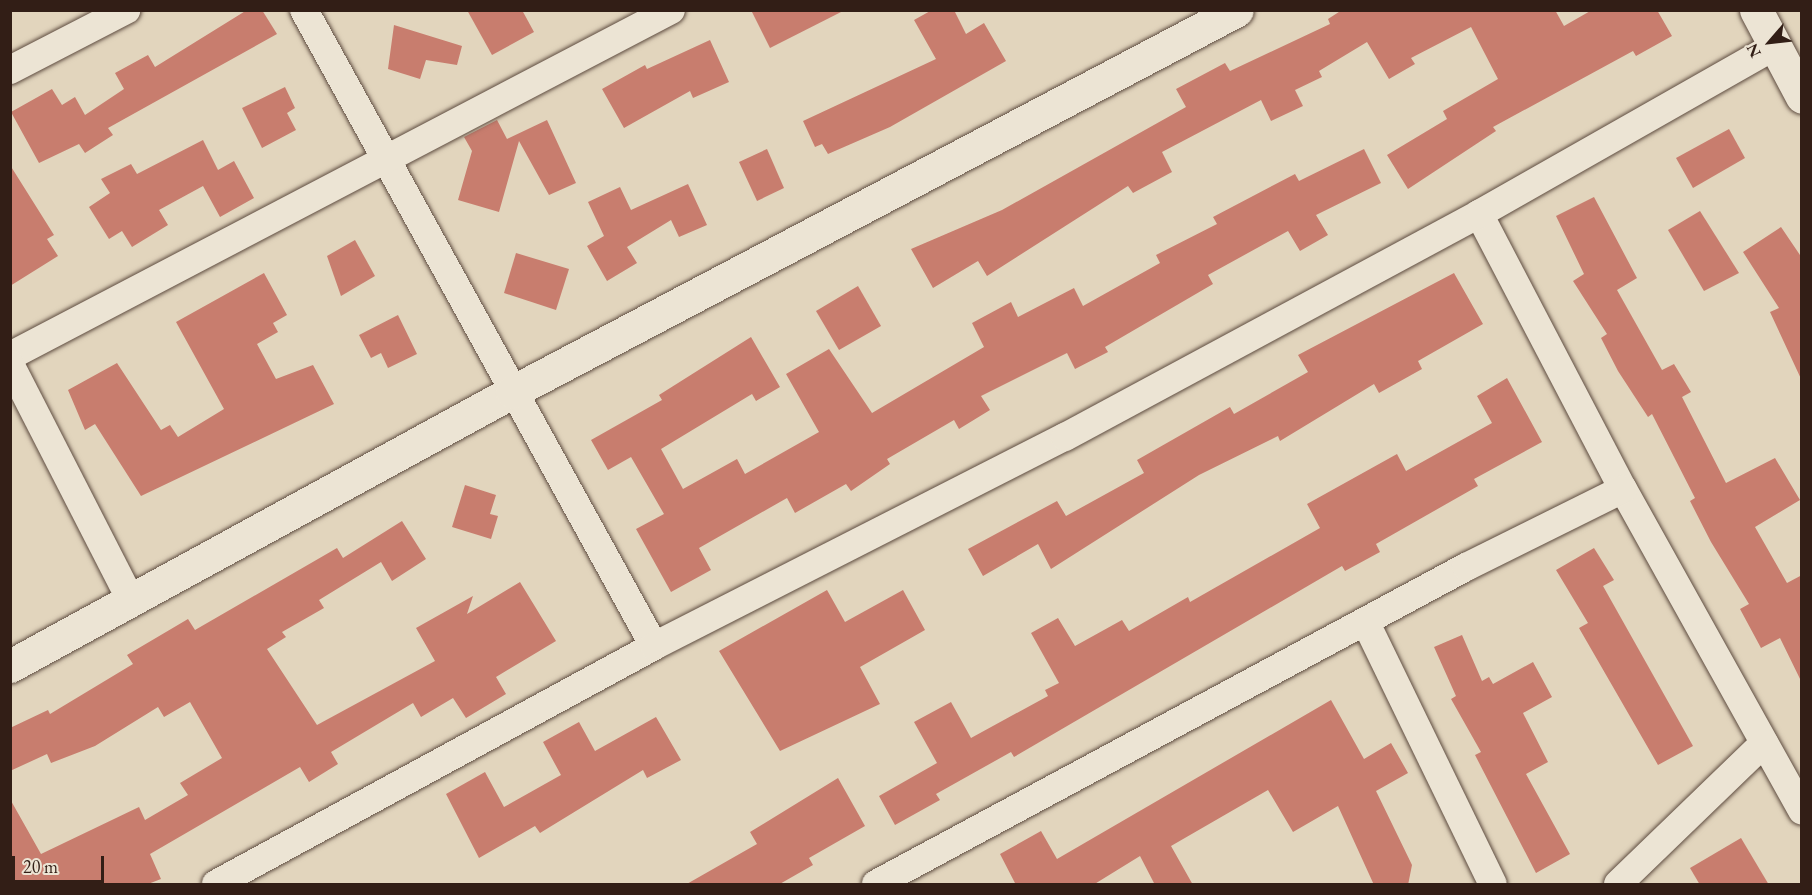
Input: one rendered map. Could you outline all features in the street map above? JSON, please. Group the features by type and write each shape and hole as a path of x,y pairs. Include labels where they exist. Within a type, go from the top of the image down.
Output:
{"street":[{"path":"10,70 126,10"},
{"path":"304,10 383,158 654,646"},
{"path":"10,356 383,158 671,10"},
{"path":"10,666 132,602 512,392 1237,10"},
{"path":"1756,10 1802,97"},
{"path":"216,885 654,646 1065,437 1479,214 1775,46"},
{"path":"1479,214 1623,489 1802,810"},
{"path":"10,364 132,602"},
{"path":"876,885 1366,623 1623,489"},
{"path":"1366,623 1493,885"},
{"path":"1618,885 1764,743"}],"building":[{"path":"247,10 262,10 277,34 108,128 113,135 85,153 79,144 39,163 11,112 52,89 62,105 75,97 85,115 124,89 115,73 148,55 155,67"},
{"path":"467,10 522,10 534,32 492,55"},
{"path":"751,10 845,10 770,48"},
{"path":"932,10 954,10 966,34 984,23 1006,61 890,127 828,154 822,144 815,147 803,121 936,59 914,20"},
{"path":"1342,10 1555,10 1564,26 1592,10 1657,10 1672,36 1636,56 1633,51 1493,127 1496,131 1408,189 1387,155 1447,119 1443,111 1498,79 1471,27 1411,58 1415,64 1389,79 1367,42 1319,71 1322,77 1295,90 1303,106 1271,121 1261,100 1162,152 1172,172 1133,193 1128,186 987,276 978,261 933,288 911,249 1002,210 1186,107 1176,89 1225,63 1230,71 1330,24 1328,19"},
{"path":"394,25 462,46 457,65 426,60 420,79 388,69"},
{"path":"710,40 729,82 693,98 690,91 624,128 602,89 645,65 647,69"},
{"path":"285,87 295,108 287,113 296,130 262,148 242,108"},
{"path":"497,120 507,139 547,120 576,183 549,195 519,141 499,212 458,200 472,151 464,137"},
{"path":"1729,129 1745,158 1693,188 1676,158"},
{"path":"203,140 218,170 234,161 254,198 220,217 203,186 159,210 168,225 132,247 122,231 109,239 89,207 110,193 101,179 131,164 137,174"},
{"path":"767,149 784,188 757,201 739,162"},
{"path":"1364,149 1381,183 1316,215 1328,235 1300,251 1288,231 1208,275 1213,284 1105,347 1108,352 1075,369 1067,353 981,396 990,410 959,429 954,420 887,459 890,464 851,491 846,484 795,513 787,498 699,548 711,570 671,592 636,529 664,514 631,457 608,470 591,440 662,400 659,395 751,337 780,387 756,401 752,394 661,449 683,489 737,459 745,474 819,432 786,374 829,349 872,413 984,347 972,323 1011,302 1018,317 1074,288 1083,306 1160,263 1156,255 1217,224 1213,217 1295,174 1299,181"},
{"path":"10,165 54,235 47,239 58,256 10,286"},
{"path":"688,184 707,225 679,237 671,220 627,247 637,263 607,281 587,246 604,236 588,202 620,187 631,210"},
{"path":"1594,197 1637,278 1617,290 1662,370 1674,364 1691,392 1682,397 1726,483 1775,458 1800,500 1755,527 1787,583 1802,575 1802,683 1780,638 1761,648 1740,609 1749,604 1711,542 1690,501 1695,498 1652,414 1648,417 1618,371 1601,338 1607,334 1573,281 1584,274 1556,216"},
{"path":"1700,211 1739,273 1704,291 1668,230"},
{"path":"1781,227 1802,258 1802,381 1770,312 1779,308 1743,252"},
{"path":"355,240 375,276 341,296 327,256"},
{"path":"516,253 569,269 556,310 504,293"},
{"path":"264,273 287,315 273,323 278,332 257,344 276,379 313,365 334,404 141,496 95,424 85,430 68,390 117,363 161,430 170,425 178,437 224,409 176,322"},
{"path":"1454,273 1483,324 1418,361 1422,369 1379,393 1374,384 1280,441 1278,436 1199,475 1051,569 1038,544 983,576 968,549 1057,501 1066,516 1144,473 1137,460 1230,407 1234,414 1308,372 1298,355"},
{"path":"858,286 881,326 839,350 816,311"},
{"path":"398,315 417,354 388,368 381,353 371,358 359,335"},
{"path":"1507,378 1542,442 1474,479 1478,486 1376,544 1380,552 1345,571 1342,566 1014,757 1011,752 936,794 940,800 895,825 879,796 937,763 914,722 951,702 971,738 1048,696 1045,690 1059,683 1031,633 1058,618 1075,646 1122,620 1129,631 1188,597 1190,602 1320,528 1307,504 1397,454 1406,471 1492,423 1477,396"},
{"path":"465,485 496,495 490,514 498,516 491,539 452,527"},
{"path":"402,521 426,559 392,581 381,562 319,600 324,608 282,632 286,637 267,649 317,725 435,661 416,628 473,596 467,614 520,582 556,641 496,677 506,694 466,718 453,698 421,717 413,703 331,752 338,764 309,782 300,767 150,854 161,879 148,884 10,885 10,799 41,854 139,807 145,820 188,795 180,783 222,758 190,702 164,717 158,707 95,746 51,763 47,754 10,771 10,728 48,710 50,714 133,664 127,655 188,619 195,630 337,548 343,558"},
{"path":"1594,548 1614,580 1603,586 1693,746 1658,765 1579,628 1588,623 1556,570"},
{"path":"827,590 845,622 903,590 925,630 860,667 880,704 780,751 719,651"},
{"path":"1462,635 1482,681 1489,677 1493,684 1533,662 1552,697 1523,713 1548,762 1526,774 1570,854 1536,873 1475,755 1481,752 1451,699 1456,696 1434,647"},
{"path":"1331,700 1364,759 1391,743 1408,773 1376,791 1412,865 1408,885 1374,885 1338,806 1293,832 1268,790 1171,846 1193,885 1155,885 1140,856 1093,885 1016,885 1000,854 1041,831 1057,859"},
{"path":"656,717 681,760 647,778 643,770 540,833 535,826 479,858 446,794 485,772 504,807 561,775 543,742 579,722 595,751"},
{"path":"838,778 865,826 809,858 813,865 778,885 685,885 757,844 750,832"},
{"path":"1741,838 1769,885 1700,885 1690,868"}]}
